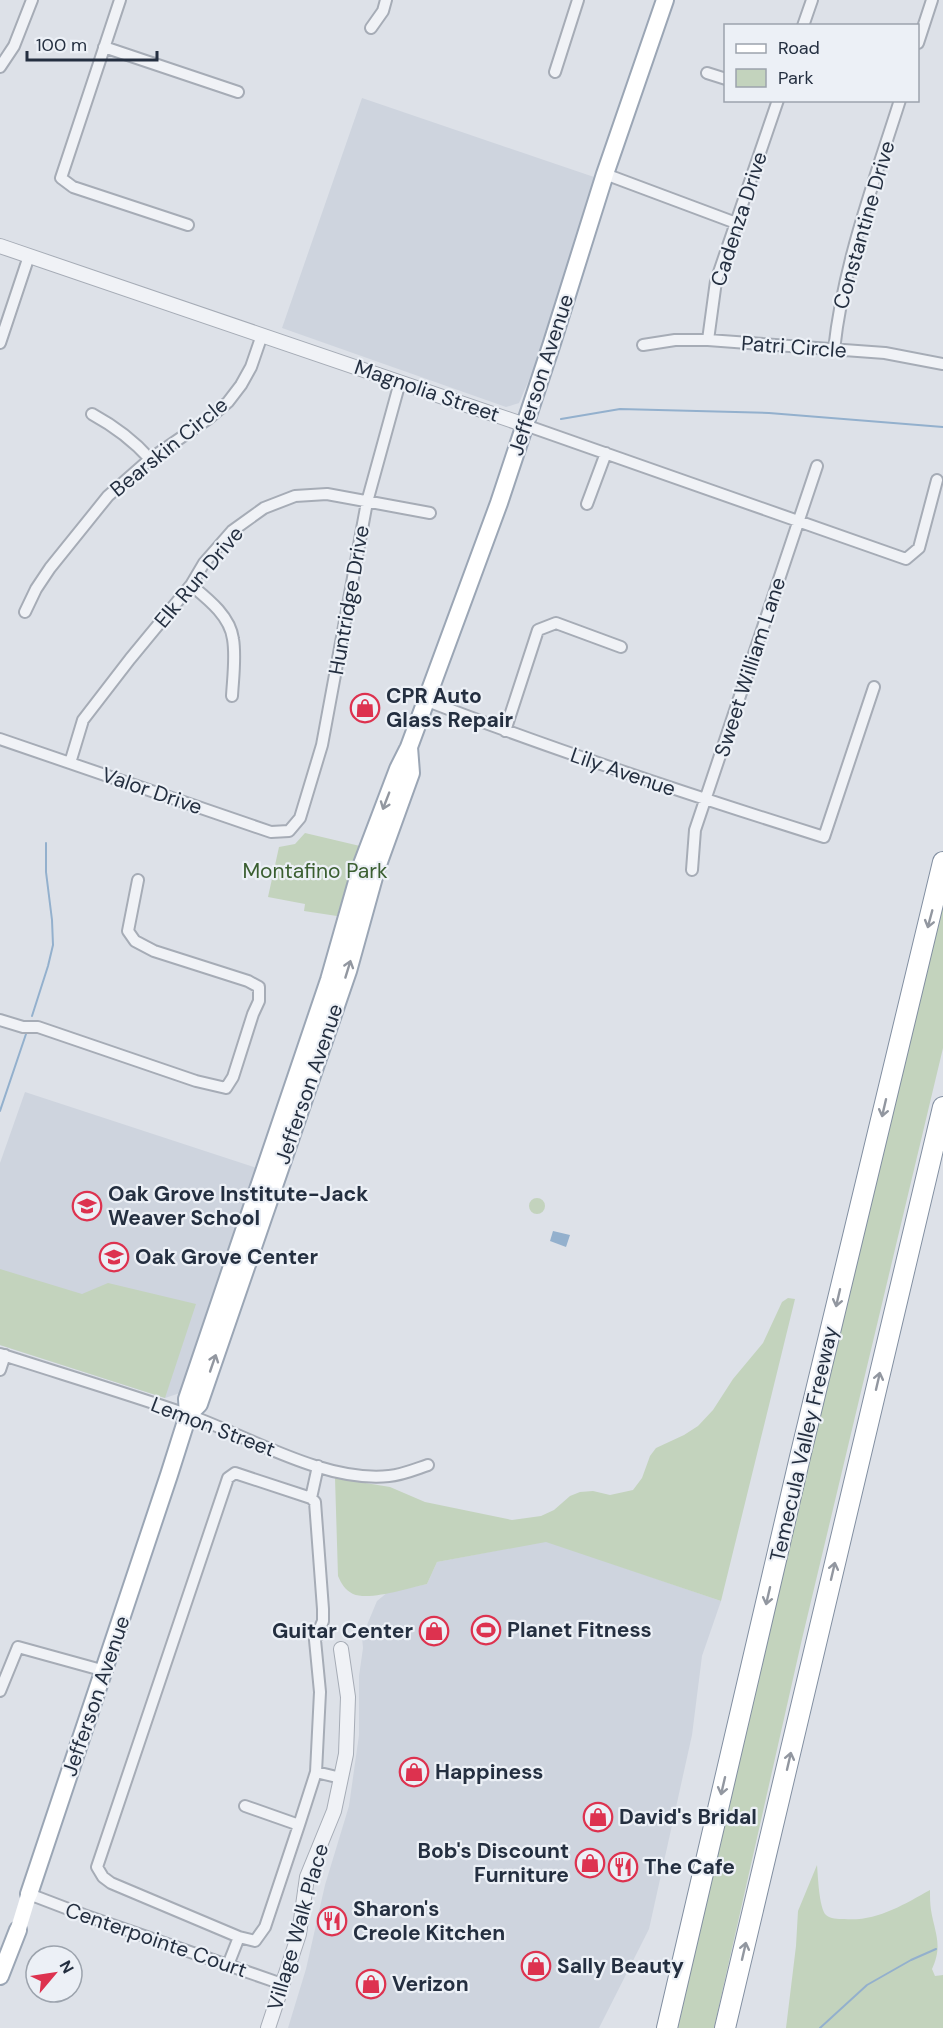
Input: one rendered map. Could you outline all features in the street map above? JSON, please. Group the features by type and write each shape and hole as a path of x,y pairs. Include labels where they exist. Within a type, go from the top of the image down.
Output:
{"highway":[{"name":"Temecula Valley Freeway","path":"667,2028 800,1457 943,862"},
{"path":"725,2028 943,1107"},
{"path":"656,2028 683,1957"},
{"path":"730,2028 735,1986"}],"main road":[{"name":"Jefferson Avenue","path":"0,1976 18,1930 105,1671 188,1415 187,1399 329,980 362,864 398,769 409,747 495,514 605,174 665,0"},
{"name":"Jefferson Avenue","path":"188,1415 199,1404 348,971 376,870 411,773 409,747"},
{"path":"301,1112 297,1097 327,1008 329,980"}],"street":[{"path":"0,67 14,46 32,0"},
{"path":"120,0 61,178 73,187 188,225"},
{"path":"371,28 383,11 386,0"},
{"path":"555,72 578,0"},
{"path":"804,24 812,0"},
{"path":"919,40 932,0"},
{"path":"104,47 238,92"},
{"path":"707,73 724,78"},
{"name":"Cadenza Drive","path":"708,340 716,280 777,102"},
{"name":"Constantine Drive","path":"834,350 838,312 848,271 899,102"},
{"path":"605,174 736,223"},
{"name":"Magnolia Street","path":"0,246 525,425 906,559 919,548 937,480"},
{"path":"0,344 29,256"},
{"name":"Bearskin Circle","path":"25,612 50,568 108,496 150,459 208,419 228,402 241,386 251,367 262,335"},
{"name":"Patri Circle","path":"644,345 675,340 708,340 885,353 943,364"},
{"name":"Huntridge Drive","path":"300,818 330,714 367,502 400,382"},
{"path":"92,414 114,426 140,447 150,459"},
{"path":"586,504 606,453"},
{"name":"Sweet William Lane","path":"692,870 695,830 817,466"},
{"name":"Elk Run Drive","path":"70,763 83,720 130,658 191,585 204,564 232,531 264,508 295,496 327,494 430,513"},
{"path":"191,585 223,615 233,638 232,696"},
{"path":"505,731 538,630 556,622 621,647"},
{"name":"Lily Avenue","path":"425,700 505,731 706,800 824,837 874,687"},
{"name":"Valor Drive","path":"0,739 271,832 289,831 300,818"},
{"path":"0,1020 23,1027 38,1027 203,1084 226,1088 259,1001 259,987 248,981 154,951 135,941 128,931 138,880"},
{"path":"0,1370 3,1354"},
{"name":"Lemon Street","path":"3,1354 188,1415 254,1444 318,1466 362,1476 390,1476 428,1465"},
{"path":"311,1498 318,1466"},
{"path":"235,1473 311,1498 315,1502 323,1609 323,1621 315,1641 320,1692 316,1772 264,1927 255,1941 239,1937 111,1882 103,1877 97,1867 228,1478 235,1473"},
{"path":"0,1691 18,1647 105,1671"},
{"name":"Village Walk Place","path":"268,2028 299,1934 307,1877 334,1811 346,1754 348,1697 341,1649"},
{"path":"316,1772 341,1778"},
{"path":"245,1806 299,1825"},
{"name":"Centerpointe Court","path":"30,1894 282,1984"},
{"path":"228,1965 239,1937"}],"shaded area":[{"path":"362,98 594,177 546,340 519,403 506,407 282,328"},
{"name":"Oak Grove Center","path":"25,1092 257,1168 183,1392 165,1398 0,1345 0,1163"},
{"path":"546,1541 721,1601 702,1656 692,1735 649,1929 599,2028 288,2028 306,1969 325,1885 349,1806 359,1735 359,1676 363,1648 362,1637 377,1601 388,1592 427,1584 437,1562"}],"green space":[{"name":"Montafino Park","path":"305,833 360,846 337,916 304,911 305,904 268,897 279,847 295,844"},
{"path":"943,896 943,1048 802,1639 714,2028 678,2028 756,1680"},
{"path":"534,1198 540,1198 545,1206 543,1212 534,1214 529,1209 529,1203"},
{"path":"0,1269 82,1294 108,1283 196,1304 165,1398 0,1345"},
{"path":"788,1298 795,1299 721,1601 546,1542 437,1562 427,1584 389,1593 360,1596 350,1592 342,1584 338,1576 335,1478 390,1487 425,1502 512,1520 541,1516 554,1510 570,1496 580,1492 593,1491 610,1495 633,1490 642,1478 650,1456 656,1448 698,1426 713,1410 733,1379 763,1343 782,1302"},
{"path":"817,1865 822,1906 826,1915 832,1918 856,1919 878,1915 899,1907 930,1890 938,1946 932,1969 935,1976 943,1975 943,2028 786,2028 798,1911"}],"water":[{"path":"553,1231 570,1235 566,1247 550,1241"}],"waterway":[{"path":"561,419 620,409 769,413 943,427"},
{"path":"32,1016 53,945 46,872 46,843"},
{"path":"0,1111 26,1034"},
{"path":"820,2028 867,1985 911,1960 936,1949"}],"place":[{"name":"CPR Auto Glass Repair","path":"365,708"},
{"name":"Oak Grove Institute-Jack Weaver School","path":"87,1206"},
{"name":"Oak Grove Center","path":"114,1257"},
{"name":"Planet Fitness","path":"486,1630"},
{"name":"Guitar Center","path":"434,1631"},
{"name":"Happiness","path":"414,1772"},
{"name":"David's Bridal","path":"598,1817"},
{"name":"Bob's Discount Furniture","path":"590,1863"},
{"name":"The Cafe","path":"623,1867"},
{"name":"Sharon's Creole Kitchen","path":"332,1921"},
{"name":"Sally Beauty","path":"536,1966"},
{"name":"Verizon","path":"371,1984"}]}
